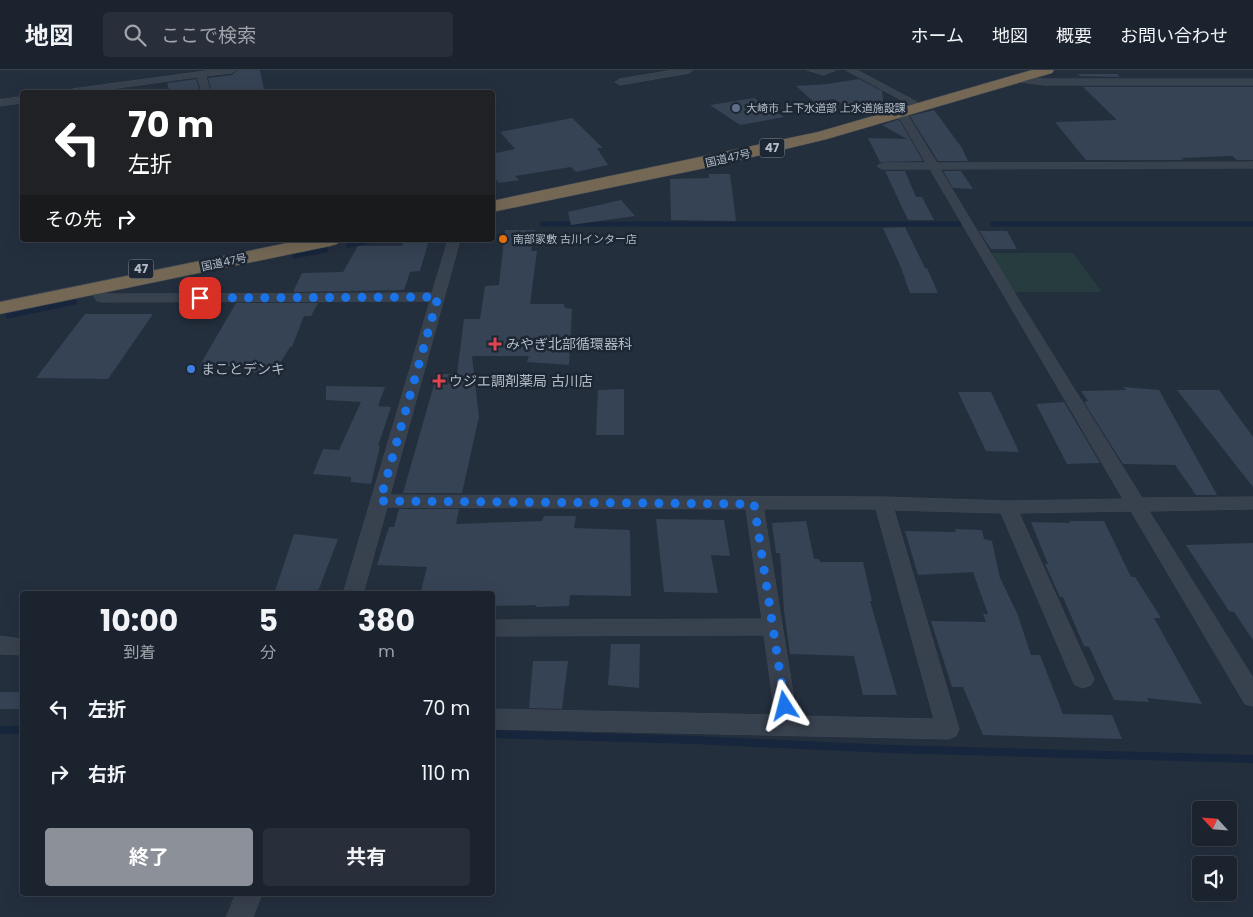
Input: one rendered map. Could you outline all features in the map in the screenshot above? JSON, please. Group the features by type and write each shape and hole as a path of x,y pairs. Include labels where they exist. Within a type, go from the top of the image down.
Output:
{"highway":[{"name":"国道47号","path":"495,197 766,141 1018,75 1047,70"},
{"name":"国道47号","path":"495,205 657,174 790,144 896,115 1018,75"},
{"name":"国道47号","path":"0,297 272,242"},
{"name":"国道47号","path":"0,308 320,242"}],"street":[{"path":"84,90 168,74 201,74 232,70"},
{"path":"620,82 689,70"},
{"path":"811,70 824,72 832,70"},
{"path":"850,70 912,102"},
{"path":"201,74 205,90"},
{"path":"1018,75 1044,82 1253,82"},
{"path":"0,103 20,100"},
{"path":"896,115 905,118 1100,448 1137,504 1253,697"},
{"path":"882,166 1253,166"},
{"path":"354,591 453,242"},
{"path":"95,288 102,298 438,297"},
{"path":"380,501 754,504 883,503 1007,507 1253,503"},
{"path":"495,719 948,729 883,503"},
{"path":"754,504 788,726"},
{"path":"1007,507 1083,679"},
{"path":"495,628 773,627"},
{"path":"0,645 20,647"},
{"path":"240,917 248,896"}],"green space":[{"path":"990,253 1073,253 1102,292 1013,292"}],"building":[{"path":"238,70 260,70 264,90 211,90 208,78 232,75"},
{"path":"1078,74 1117,74 1120,77 1072,76 1080,76"},
{"path":"196,79 199,90 169,90 167,83"},
{"path":"859,79 882,91 884,109 890,109 866,116 833,99 814,102 796,86 827,84"},
{"path":"1083,87 1253,87 1253,160 1237,160 1232,156 1181,158 1184,160 1086,160 1055,122 1117,120"},
{"path":"754,98 784,117 740,125 710,105"},
{"path":"934,110 962,148 968,161 938,161 910,116"},
{"path":"572,118 603,148 597,148 608,165 576,172 571,167 515,176 519,180 499,183 495,180 495,152 515,149 500,132"},
{"path":"897,120 900,121 923,161 880,162 868,138 907,139 882,125"},
{"path":"885,171 905,171 916,197 922,197 934,220 908,220"},
{"path":"943,171 961,171 973,189 953,188"},
{"path":"709,174 730,174 736,221 671,220 670,179 709,178"},
{"path":"621,200 635,216 571,225 568,212"},
{"path":"905,227 938,293 910,293 900,265 883,228"},
{"path":"505,230 535,230 531,251 537,251 530,304 564,304 565,308 572,309 569,365 527,362 529,356 472,356 479,417 462,493 403,493 437,374 457,374 464,319 480,319 485,286 499,285"},
{"path":"979,231 1007,231 1017,249 991,249"},
{"path":"403,242 428,242 420,271 410,272 404,290 293,292 302,273 343,272 358,246 402,246"},
{"path":"236,303 318,303 311,316 304,316 292,347 290,347 274,373 247,372 250,367 200,365"},
{"path":"85,314 153,314 108,379 36,378"},
{"path":"326,386 385,387 378,406 391,407 378,446 380,446 371,484 351,482 351,477 313,474 323,449 339,450 361,402 326,400"},
{"path":"1123,387 1159,390 1217,495 1196,495 1175,465 1123,464 1084,402 1088,401 1081,391 1126,390"},
{"path":"624,389 624,435 596,435 598,390"},
{"path":"1177,390 1219,390 1253,437 1253,487"},
{"path":"958,392 991,392 1019,452 986,451"},
{"path":"1064,402 1100,463 1067,464 1036,404"},
{"path":"399,509 459,509 456,524 542,521 544,516 576,516 574,528 630,530 631,596 570,595 569,606 536,607 536,605 495,606 495,591 421,591 427,567 377,565 389,527 394,527"},
{"path":"656,519 724,520 730,556 711,555 718,593 664,592"},
{"path":"806,521 814,559 819,559 820,562 863,562 872,601 870,601 897,695 863,695 854,656 790,654 784,611 780,553 776,553 772,523"},
{"path":"1069,521 1104,521 1131,577 1135,577 1161,618 1154,618 1202,704 1147,698 1149,702 1114,700 1089,647 1084,646 1063,597 1060,597 1045,564 1048,564 1031,522 1070,523"},
{"path":"955,529 982,530 984,539 992,541 1000,578 1017,613 1031,655 1040,655 1063,714 1112,715 1122,739 983,735 963,687 952,687 931,621 986,622 983,614 988,614 973,572 918,575 905,531 956,532"},
{"path":"294,534 338,539 318,591 275,591"},
{"path":"1253,543 1253,640 1234,612 1229,611 1186,545"},
{"path":"611,644 640,644 639,688 608,685"},
{"path":"533,661 568,661 562,709 529,708"},
{"path":"0,692 20,692 20,709 0,709"}],"waterway":[{"path":"542,224 959,224"},
{"path":"993,224 1253,224"},
{"path":"349,245 364,242"},
{"path":"295,256 326,250"},
{"path":"8,316 75,302"},
{"path":"0,730 20,730"},
{"path":"495,734 694,740 890,749 1253,759"}],"place":[{"name":"大崎市 上下水道部 上水道施設課","path":"736,108"},
{"name":"南部家敷 古川インター店","path":"503,239"},
{"name":"みやぎ北部循環器科","path":"495,344"},
{"name":"まことデンキ","path":"191,369"},
{"name":"ウジエ調剤薬局 古川店","path":"439,381"}],"route":[{"path":"200,298 438,297 380,501 754,504 785,706"}]}
